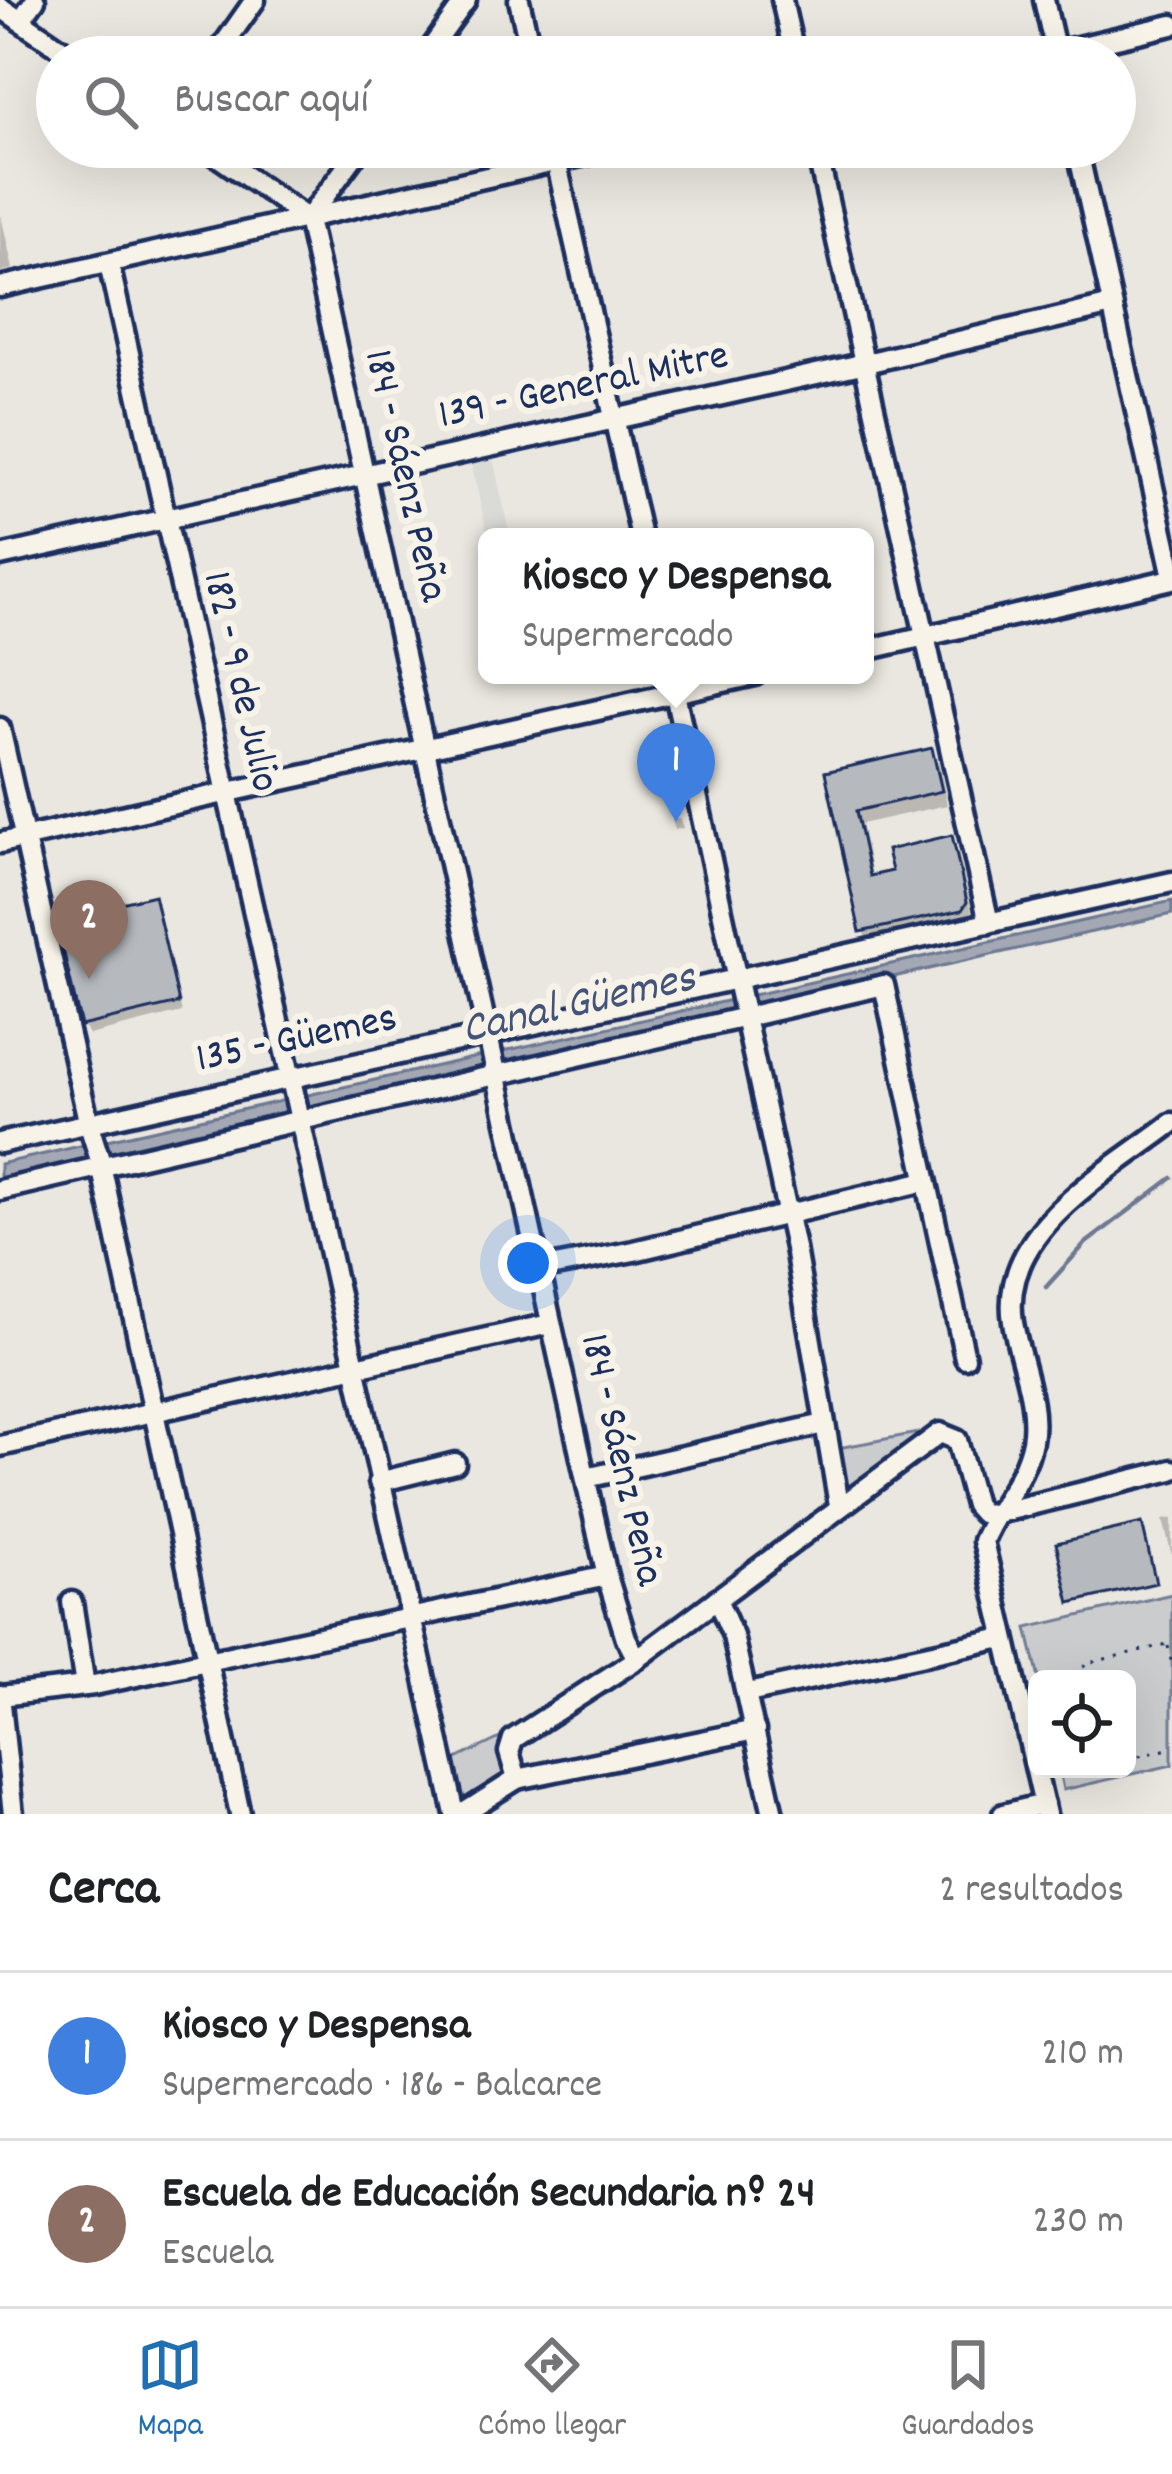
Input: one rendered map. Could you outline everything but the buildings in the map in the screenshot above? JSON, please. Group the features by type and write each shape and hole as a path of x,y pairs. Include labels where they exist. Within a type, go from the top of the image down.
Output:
{"street":[{"path":"20,21 35,0"},
{"path":"230,36 255,0"},
{"path":"440,36 466,0"},
{"path":"519,0 527,36"},
{"path":"782,0 790,36"},
{"path":"1044,0 1052,36"},
{"path":"0,8 42,36"},
{"path":"1132,36 1172,26"},
{"path":"234,168 308,219"},
{"path":"308,219 346,168"},
{"path":"0,287 308,219 502,168"},
{"path":"558,168 638,528"},
{"path":"821,168 989,923"},
{"path":"874,648 1172,575 1082,168"},
{"name":"184 - Sáenz Peña","path":"308,219 607,1576 637,1660"},
{"name":"182 - 9 de Julio","path":"109,264 353,1368 459,1814"},
{"name":"139 - General Mitre","path":"0,556 866,364 1112,304"},
{"path":"0,843 426,749 673,684 788,1215 838,1505"},
{"path":"0,728 100,1163 240,1814"},
{"name":"135 - Güemes","path":"0,1143 90,1130 293,1083 494,1056 739,984 1172,882"},
{"path":"0,1190 299,1118 494,1056 745,1014 884,985 965,1358"},
{"path":"1003,1814 1045,1809 983,1541 1024,1465 1034,1426 1011,1304 1012,1287 1023,1253 1062,1209 1172,1123"},
{"path":"539,1269 926,1180"},
{"path":"0,1446 550,1324"},
{"path":"586,1478 824,1424"},
{"path":"517,1779 509,1743 637,1660 940,1433 952,1435 960,1446 975,1505 982,1513 994,1514 1162,1472 1172,1453"},
{"path":"379,1482 455,1463"},
{"path":"14,1814 0,1696 85,1686 607,1576"},
{"path":"717,1600 730,1624 773,1814"},
{"path":"73,1602 85,1686"},
{"path":"748,1693 1004,1638"},
{"path":"459,1814 517,1779 755,1730"}],"path":[{"path":"1086,1670 1084,1664 1170,1643 1172,1665"},
{"path":"1136,1757 1172,1748"}],"shaded area":[{"path":"493,458 508,528 486,528 471,463"},
{"name":"Canal Güemes","path":"1172,901 1172,914 0,1179 0,1164"},
{"path":"923,1432 844,1496 838,1448"},
{"path":"1172,1594 1172,1765 1136,1773 1136,1670 1037,1670 1027,1628"},
{"path":"500,1738 514,1773 499,1776 456,1806 448,1763"},
{"path":"1061,1778 1115,1778 1063,1790"}],"waterway":[{"path":"1046,1287 1086,1243 1172,1178"}],"place":[{"name":"Kiosco y Despensa","path":"676,822"},
{"name":"Escuela de Educación Secundaria nº 24","path":"89,979"}]}
